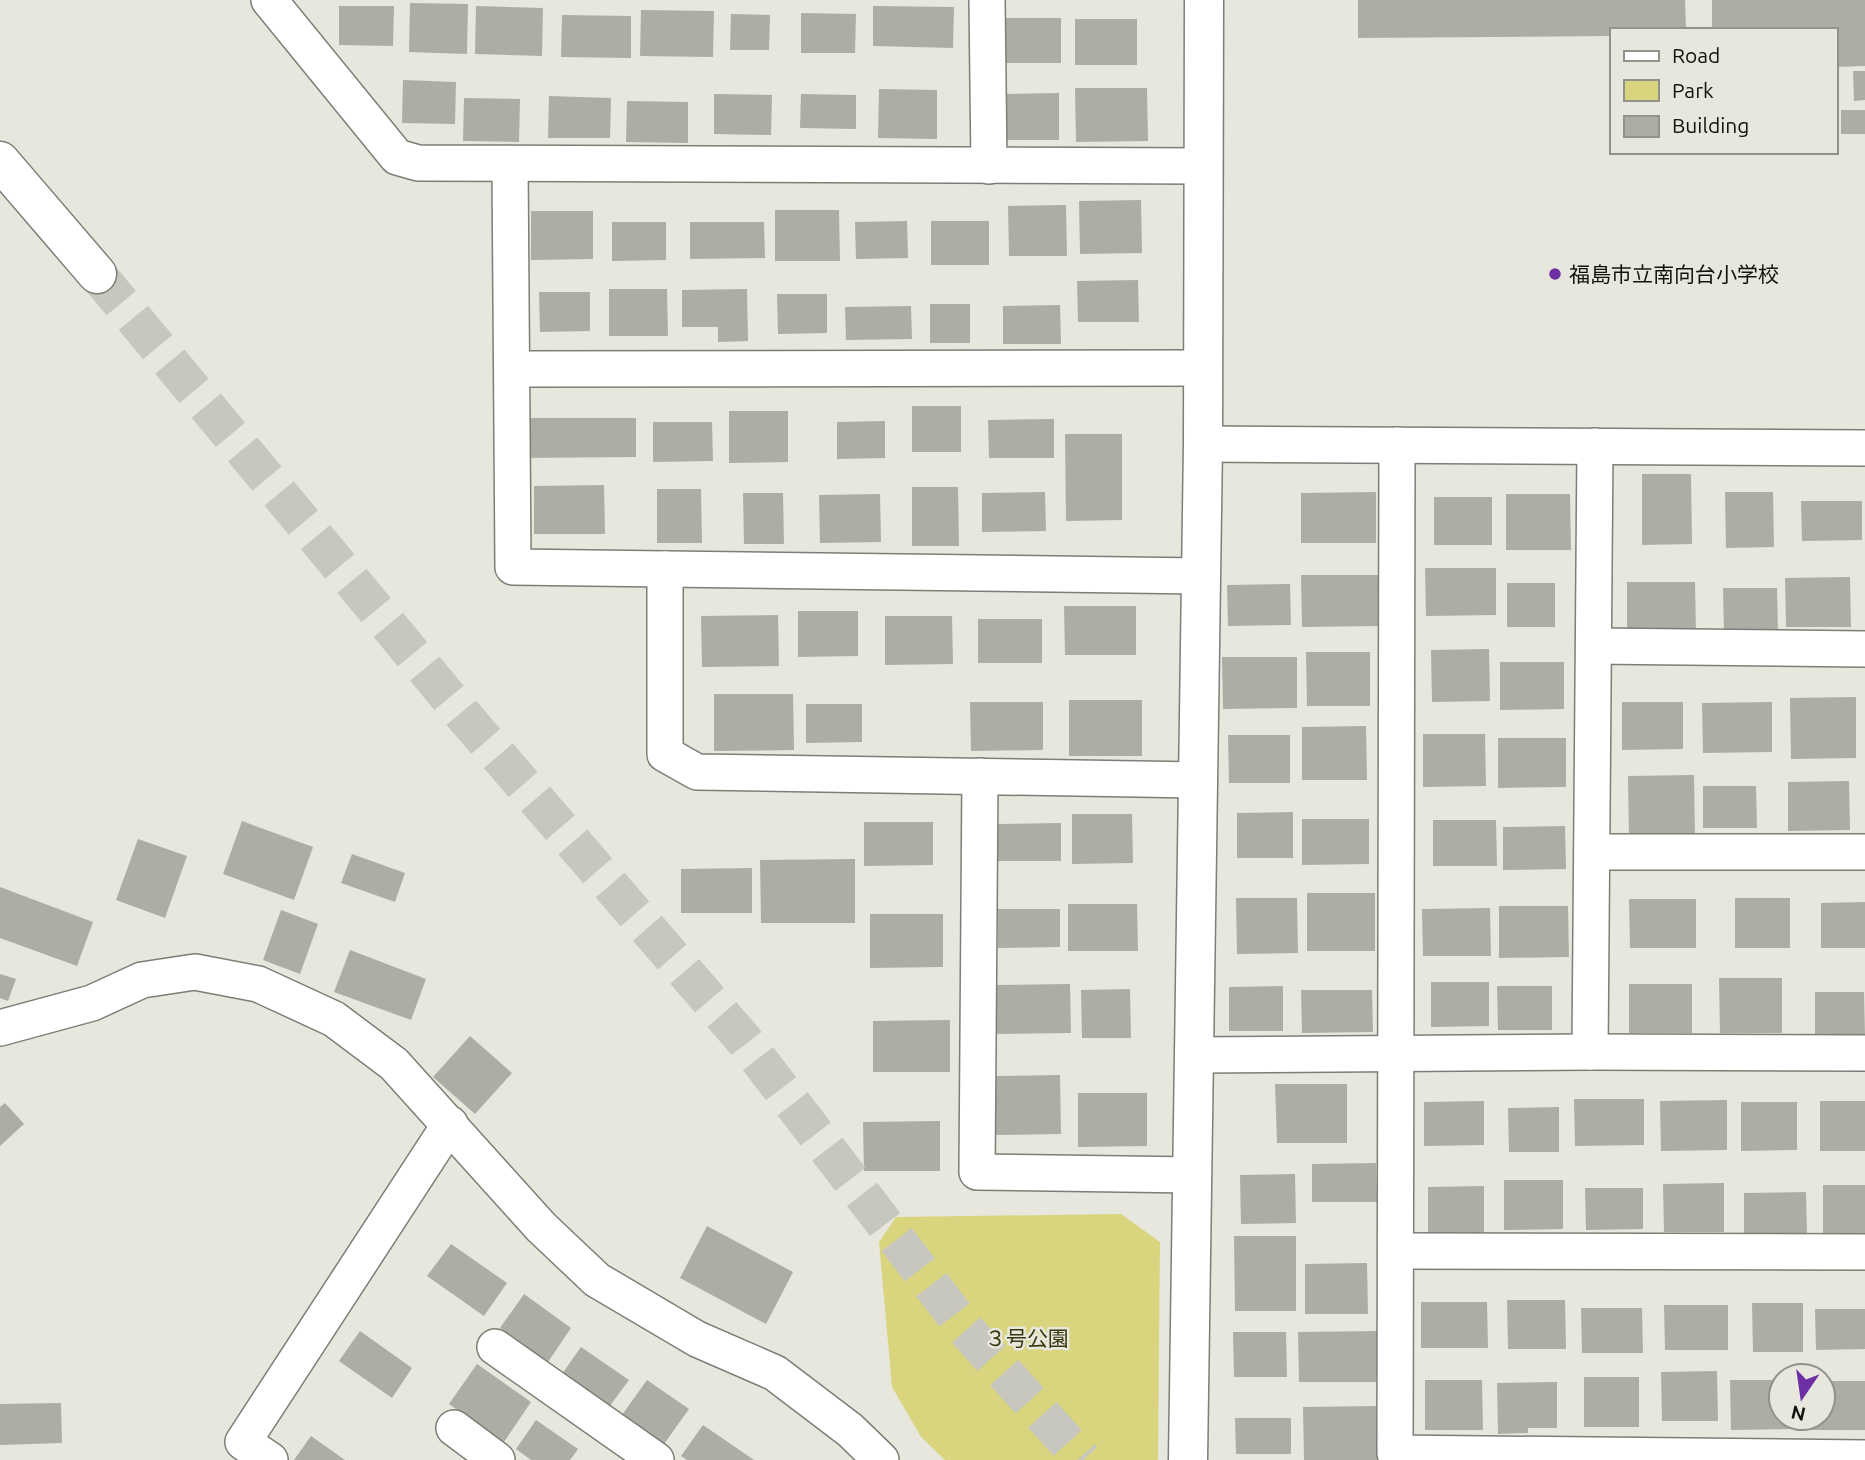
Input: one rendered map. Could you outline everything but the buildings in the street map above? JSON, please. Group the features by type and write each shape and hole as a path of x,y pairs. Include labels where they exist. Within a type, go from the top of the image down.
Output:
{"main road":[{"path":"1188,1460 1203,444 1204,0"},
{"path":"0,161 97,274"}],"street":[{"path":"270,0 397,157 418,163 1204,166"},
{"path":"987,0 989,166"},
{"path":"510,164 513,567 1201,576"},
{"path":"512,369 1203,368"},
{"path":"1203,444 1865,448"},
{"path":"1397,445 1395,1454 1865,1458"},
{"path":"1590,1052 1595,446"},
{"path":"665,569 665,754 697,772 1198,780"},
{"path":"1594,646 1865,649"},
{"path":"980,776 977,1171 1193,1175"},
{"path":"1592,852 1865,852"},
{"path":"0,1028 92,1003 142,980 195,972 258,984 334,1019 394,1063 541,1227 597,1280 696,1339 775,1373 850,1430 881,1460"},
{"path":"1195,1055 1865,1053"},
{"path":"270,1460 243,1442 450,1124"},
{"path":"1396,1251 1865,1252"},
{"path":"495,1347 656,1460"},
{"path":"454,1428 497,1460"}],"green space":[{"name":"３号公園","path":"1121,1214 1160,1242 1158,1460 945,1460 921,1437 892,1387 879,1242 896,1217"}],"tunnel":[{"path":"97,274 464,716 743,1039 966,1330 1083,1460"}],"place":[{"name":"福島市立南向台小学校","path":"1555,274"}]}
